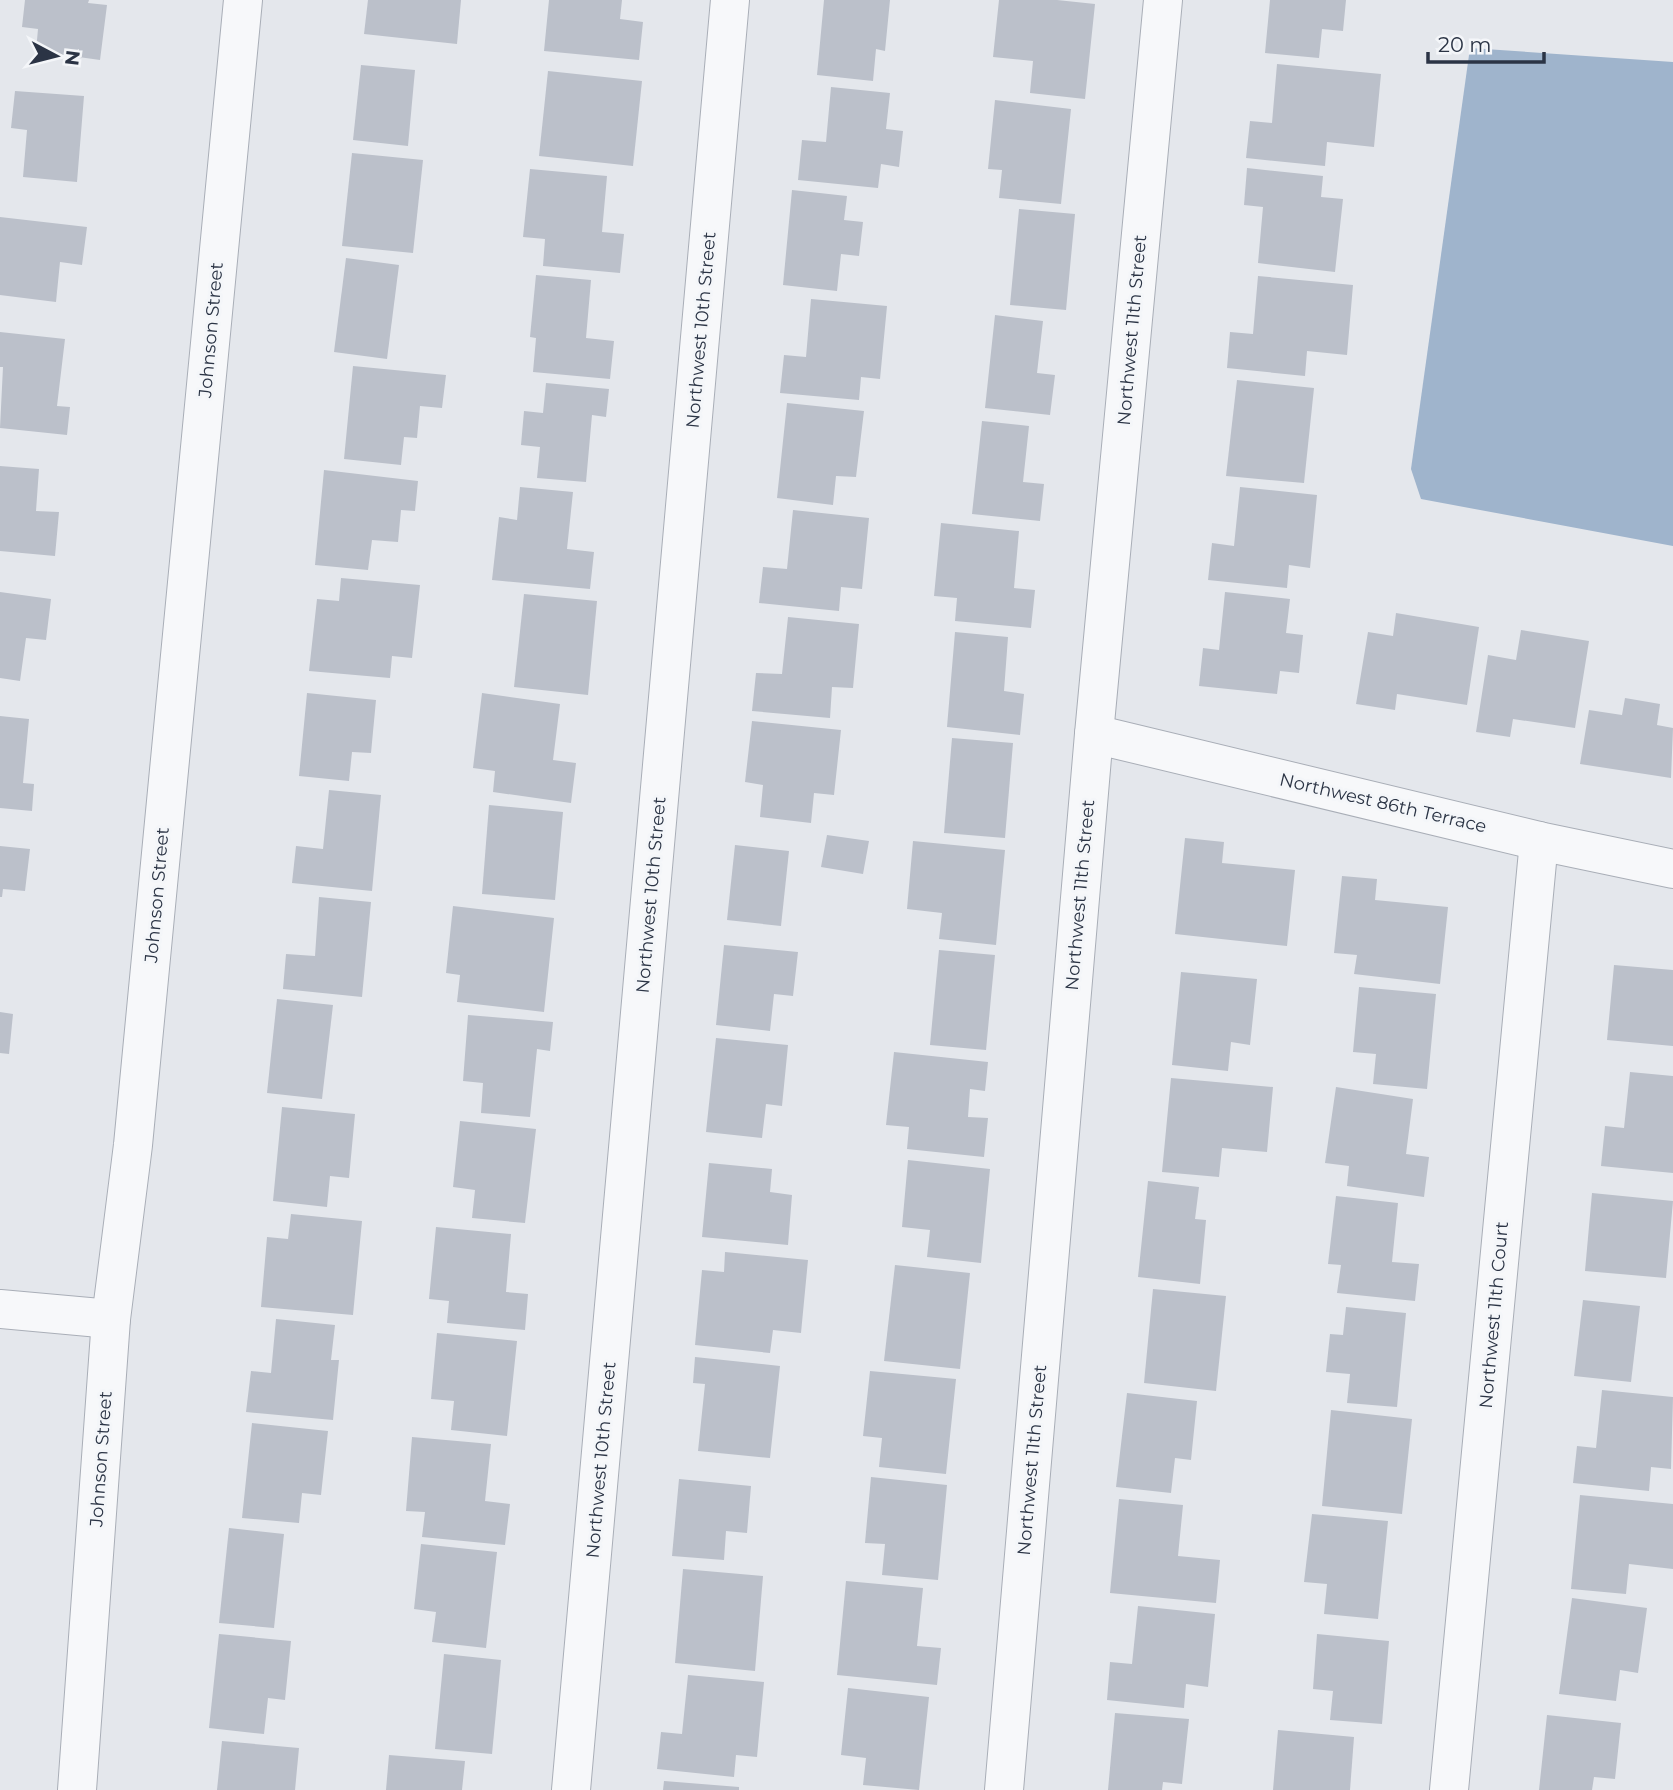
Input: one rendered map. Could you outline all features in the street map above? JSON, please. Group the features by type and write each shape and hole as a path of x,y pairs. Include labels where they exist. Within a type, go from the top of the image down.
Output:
{"street":[{"name":"Johnson Street","path":"78,1790 111,1319 133,1145 243,0"},
{"name":"Northwest 10th Street","path":"571,1790 730,0"},
{"name":"Northwest 11th Street","path":"1004,1790 1094,734 1163,0"},
{"name":"Northwest 86th Terrace","path":"1094,734 1539,841 1673,869"},
{"name":"Northwest 11th Court","path":"1449,1790 1539,841"},
{"path":"0,1309 111,1319"}],"water":[{"path":"1470,48 1673,62 1673,546 1421,499 1411,469"}],"building":[{"path":"25,0 89,0 88,3 107,5 100,60 36,51 38,29 22,27"},
{"path":"368,0 461,0 457,44 364,34"},
{"path":"549,0 622,0 620,19 643,22 639,60 544,51"},
{"path":"824,0 890,0 885,51 876,49 873,81 817,75"},
{"path":"999,0 1057,0 1095,4 1085,99 1030,93 1033,61 993,57"},
{"path":"1270,0 1346,0 1343,31 1322,29 1319,58 1265,53"},
{"path":"1277,64 1381,74 1374,147 1327,142 1325,166 1246,158 1250,121 1272,123"},
{"path":"361,65 415,70 408,146 353,140"},
{"path":"548,71 642,81 633,166 539,156"},
{"path":"831,87 890,93 886,129 903,131 899,167 881,164 878,188 798,180 802,140 826,142"},
{"path":"15,91 84,96 77,182 23,177 27,130 11,128"},
{"path":"995,100 1071,109 1061,204 999,198 1002,170 988,169"},
{"path":"352,153 423,160 413,253 342,246"},
{"path":"1247,168 1323,176 1321,197 1343,199 1335,272 1258,263 1263,207 1244,205"},
{"path":"530,169 607,176 602,232 624,234 620,273 543,266 545,239 523,237"},
{"path":"792,190 847,196 844,220 863,222 859,256 841,254 837,291 783,285"},
{"path":"1019,209 1075,214 1066,310 1010,305"},
{"path":"0,217 87,227 82,265 60,262 56,302 0,295"},
{"path":"346,258 399,265 387,359 334,352"},
{"path":"536,275 591,280 586,338 614,341 610,379 533,372 536,338 530,337"},
{"path":"1258,276 1353,285 1347,355 1307,351 1305,376 1227,368 1230,332 1253,334"},
{"path":"811,299 887,306 880,379 861,377 859,400 780,393 784,355 806,357"},
{"path":"995,315 1043,321 1037,373 1055,375 1050,415 985,408"},
{"path":"0,332 65,339 57,406 70,407 67,435 0,428 3,367 0,367"},
{"path":"353,366 446,375 442,408 420,406 417,438 404,437 401,465 344,459"},
{"path":"1237,380 1314,388 1304,483 1226,476"},
{"path":"546,383 609,389 606,417 592,415 586,482 537,478 540,447 521,445 524,411 543,413"},
{"path":"787,403 864,411 856,477 836,476 833,505 777,498"},
{"path":"982,421 1029,426 1023,482 1044,484 1040,521 972,514"},
{"path":"0,466 39,469 36,511 59,512 55,556 0,551"},
{"path":"324,470 418,481 415,511 401,510 398,542 372,540 368,570 315,565"},
{"path":"520,487 573,492 567,549 594,552 590,589 492,580 499,517 517,520"},
{"path":"1240,487 1317,495 1310,568 1289,565 1287,588 1208,580 1212,543 1234,546"},
{"path":"793,510 869,518 862,589 841,587 839,611 759,603 763,567 787,569"},
{"path":"941,523 1019,531 1014,588 1035,590 1031,628 955,621 957,598 934,596"},
{"path":"341,578 420,585 412,658 392,656 390,678 309,671 317,599 339,601"},
{"path":"0,592 51,599 46,640 26,638 20,681 0,678"},
{"path":"1225,592 1290,599 1286,633 1303,635 1299,673 1280,671 1277,694 1199,686 1203,648 1219,650"},
{"path":"524,594 597,601 588,695 514,687"},
{"path":"1396,613 1479,627 1467,705 1397,694 1395,710 1356,704 1368,632 1393,636"},
{"path":"788,617 859,624 853,688 832,687 830,718 752,711 756,673 782,674"},
{"path":"1521,630 1589,641 1575,728 1513,719 1510,737 1476,732 1488,655 1516,660"},
{"path":"955,632 1008,637 1004,691 1024,694 1020,735 947,727"},
{"path":"307,693 376,700 371,753 352,752 349,781 299,776"},
{"path":"482,693 560,704 553,760 576,763 571,803 493,792 495,771 473,768"},
{"path":"1625,698 1660,704 1657,725 1673,728 1671,778 1580,764 1589,710 1622,715"},
{"path":"0,716 29,719 23,783 34,784 32,811 0,808"},
{"path":"752,721 841,730 834,795 814,793 811,823 760,817 763,785 745,782"},
{"path":"952,738 1013,743 1005,838 944,833"},
{"path":"329,790 381,795 372,891 292,883 296,846 323,849"},
{"path":"489,805 563,812 555,900 482,894"},
{"path":"827,835 869,841 863,874 821,867"},
{"path":"1185,838 1224,842 1222,863 1295,870 1287,946 1175,934"},
{"path":"913,841 1005,850 996,945 939,939 942,913 907,909"},
{"path":"735,845 789,851 781,926 727,920"},
{"path":"0,846 30,849 25,891 3,889 0,897"},
{"path":"1342,876 1377,879 1375,900 1448,907 1440,984 1354,974 1357,955 1334,953"},
{"path":"319,897 371,902 362,997 283,989 286,954 315,956"},
{"path":"453,906 554,918 544,1012 457,1002 460,975 446,973"},
{"path":"724,945 798,952 793,996 774,994 770,1031 716,1025"},
{"path":"939,950 995,955 986,1050 930,1045"},
{"path":"1614,965 1673,970 1673,1046 1607,1040"},
{"path":"1181,972 1257,979 1250,1045 1231,1042 1228,1071 1172,1065"},
{"path":"1359,987 1436,994 1427,1089 1373,1084 1376,1054 1353,1052"},
{"path":"277,999 333,1005 322,1099 267,1093"},
{"path":"0,1012 13,1014 9,1054 0,1053"},
{"path":"468,1015 553,1022 550,1051 537,1049 530,1117 481,1113 483,1083 463,1081"},
{"path":"716,1038 788,1045 782,1106 766,1104 762,1138 706,1132"},
{"path":"894,1052 988,1062 985,1091 970,1089 968,1117 988,1118 984,1157 907,1149 909,1127 886,1125"},
{"path":"1630,1072 1673,1076 1673,1173 1601,1166 1605,1126 1624,1128"},
{"path":"1171,1078 1273,1087 1267,1152 1222,1148 1219,1177 1162,1172"},
{"path":"1336,1087 1413,1099 1406,1154 1429,1157 1424,1197 1347,1186 1349,1166 1325,1163"},
{"path":"282,1107 355,1114 349,1178 330,1176 327,1207 273,1201"},
{"path":"460,1121 536,1129 525,1223 472,1218 475,1190 453,1187"},
{"path":"908,1160 990,1169 981,1263 927,1257 930,1230 902,1227"},
{"path":"709,1163 772,1169 770,1192 792,1195 788,1245 702,1237"},
{"path":"1148,1181 1199,1187 1195,1219 1206,1220 1200,1284 1138,1277"},
{"path":"1592,1193 1673,1201 1666,1278 1585,1271"},
{"path":"1336,1196 1398,1203 1392,1262 1419,1264 1415,1301 1337,1293 1341,1265 1328,1264"},
{"path":"291,1214 362,1221 353,1315 261,1307 267,1237 288,1239"},
{"path":"436,1227 511,1234 506,1292 528,1294 525,1330 447,1323 449,1301 429,1299"},
{"path":"725,1252 808,1260 801,1333 773,1330 770,1353 695,1345 702,1270 724,1272"},
{"path":"895,1265 970,1273 960,1369 884,1361"},
{"path":"1153,1289 1226,1296 1216,1391 1144,1383"},
{"path":"1583,1300 1640,1306 1631,1382 1574,1376"},
{"path":"1346,1307 1406,1313 1397,1407 1347,1403 1350,1374 1326,1372 1330,1334 1343,1335"},
{"path":"276,1319 335,1325 331,1360 339,1360 333,1420 246,1412 251,1371 271,1373"},
{"path":"437,1333 517,1341 507,1436 451,1430 454,1401 431,1399"},
{"path":"695,1357 780,1366 770,1458 698,1451 705,1384 693,1383"},
{"path":"870,1371 956,1379 946,1474 879,1467 882,1438 863,1436"},
{"path":"1602,1390 1673,1397 1671,1469 1651,1467 1649,1491 1573,1483 1577,1446 1596,1448"},
{"path":"1127,1393 1197,1401 1191,1460 1175,1458 1171,1493 1116,1487"},
{"path":"1331,1410 1412,1419 1402,1514 1322,1506"},
{"path":"252,1423 328,1431 321,1495 302,1493 299,1523 242,1518"},
{"path":"412,1437 491,1444 485,1501 510,1504 505,1545 422,1537 425,1512 406,1511"},
{"path":"871,1477 947,1485 938,1580 882,1575 885,1544 865,1543"},
{"path":"679,1479 751,1486 747,1533 726,1531 724,1560 672,1556"},
{"path":"1580,1495 1673,1504 1673,1569 1629,1564 1626,1594 1571,1589"},
{"path":"1119,1499 1183,1505 1178,1556 1220,1560 1216,1603 1110,1593"},
{"path":"1312,1514 1388,1521 1378,1619 1324,1614 1327,1584 1304,1582"},
{"path":"229,1528 284,1534 274,1628 219,1623"},
{"path":"421,1544 497,1552 486,1648 432,1642 436,1612 414,1609"},
{"path":"683,1569 763,1576 755,1671 675,1663"},
{"path":"846,1581 923,1588 917,1646 941,1648 937,1685 837,1675"},
{"path":"1572,1598 1647,1608 1638,1673 1620,1670 1616,1701 1559,1694"},
{"path":"1138,1606 1215,1614 1208,1687 1186,1684 1184,1708 1107,1700 1110,1662 1132,1664"},
{"path":"219,1634 291,1641 285,1700 268,1698 264,1734 209,1728"},
{"path":"1317,1634 1389,1641 1382,1724 1330,1720 1333,1691 1313,1689"},
{"path":"444,1654 501,1660 492,1754 435,1749"},
{"path":"688,1675 764,1682 757,1757 736,1755 734,1777 657,1769 661,1732 682,1734"},
{"path":"848,1688 929,1697 919,1790 863,1785 866,1758 841,1755"},
{"path":"1115,1713 1189,1719 1182,1784 1163,1782 1162,1790 1108,1790"},
{"path":"1547,1715 1621,1723 1615,1779 1594,1777 1592,1790 1539,1790"},
{"path":"1278,1730 1354,1737 1350,1790 1273,1790"},
{"path":"222,1741 299,1748 295,1790 217,1790"},
{"path":"389,1755 465,1761 462,1790 386,1790"},
{"path":"664,1781 739,1787 739,1790 663,1790"}]}
